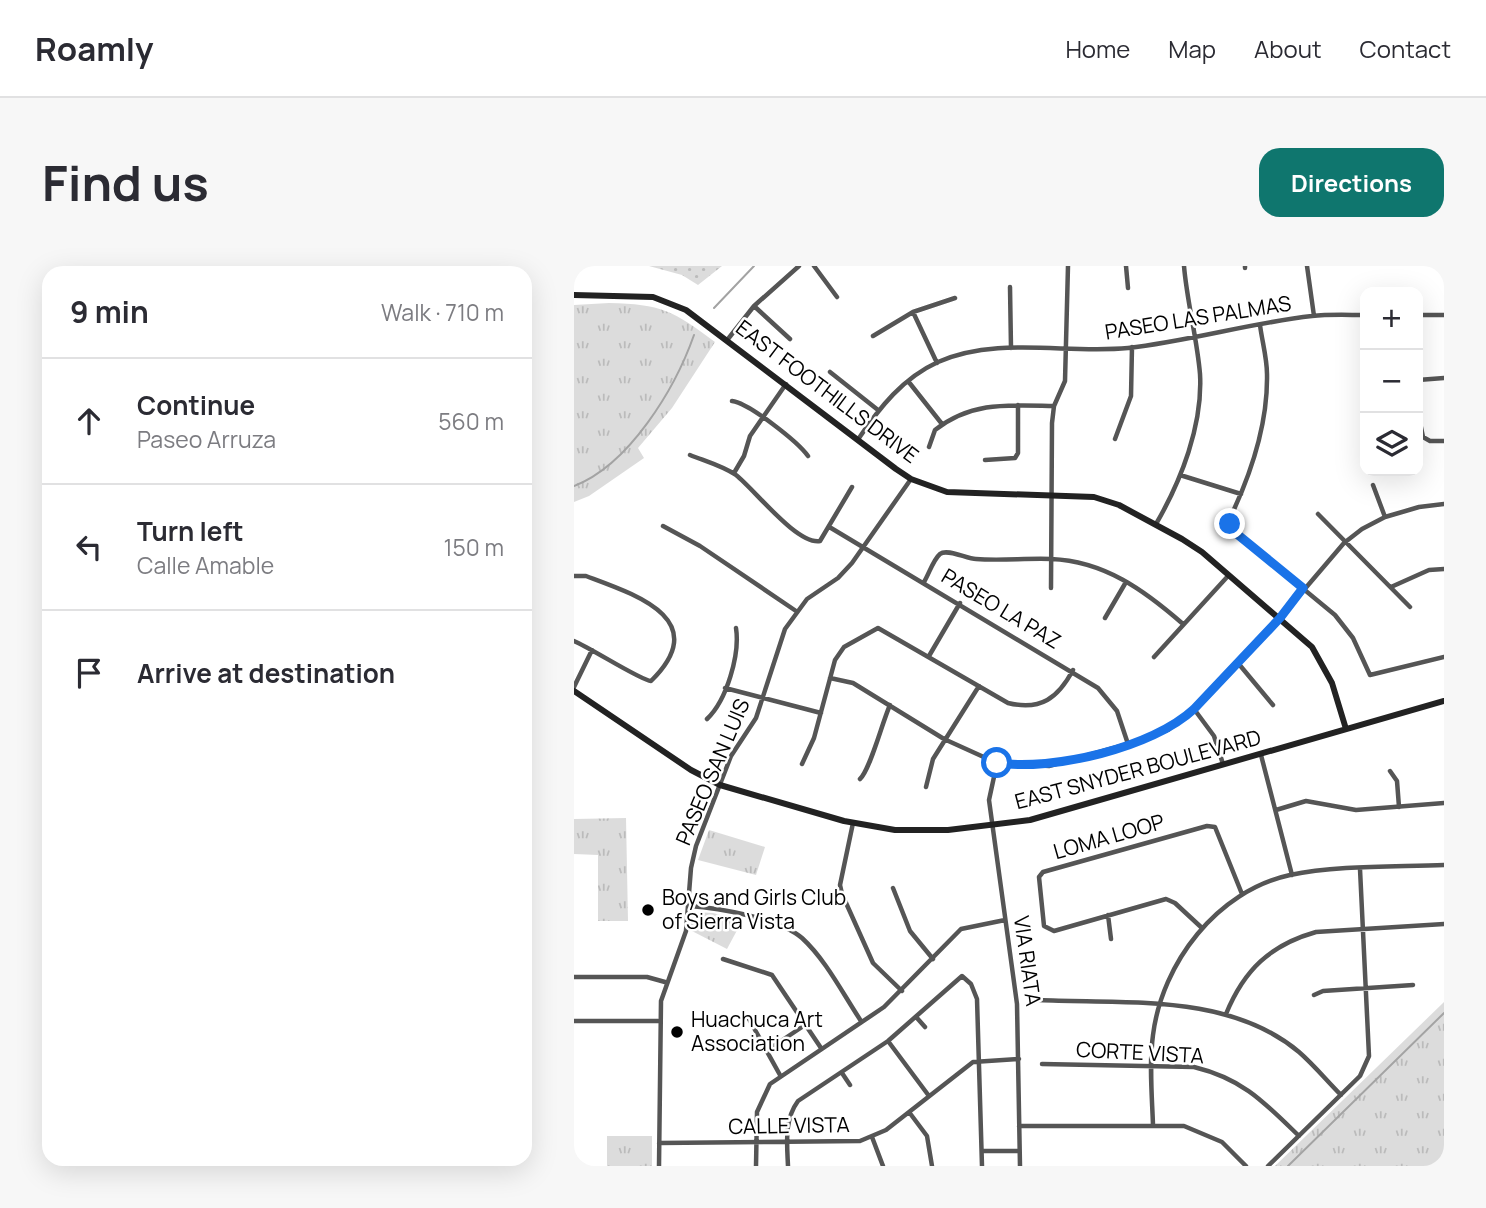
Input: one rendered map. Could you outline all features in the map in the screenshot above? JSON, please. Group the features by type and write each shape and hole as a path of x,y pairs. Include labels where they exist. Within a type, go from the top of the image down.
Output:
{"street":[{"path":"728,339 754,306 799,266"},
{"path":"814,266 837,297"},
{"path":"1051,588 1054,406 1065,381 1068,266"},
{"path":"1126,266 1128,288"},
{"path":"1156,524 1180,475 1199,399 1195,337 1184,266"},
{"path":"1307,266 1314,316"},
{"path":"1010,287 1011,348"},
{"name":"EAST FOOTHILLS DRIVE","path":"574,295 637,295 667,300 728,339 911,478 947,492 962,494 1094,497 1119,505 1156,524 1202,552 1280,618 1322,660 1346,730"},
{"path":"873,336 913,312 955,298"},
{"path":"754,306 790,339"},
{"path":"913,312 937,363"},
{"path":"1423,314 1444,315"},
{"name":"PASEO LAS PALMAS","path":"859,438 878,410 908,381 937,363 962,353 1011,348 1132,347 1314,316 1360,315"},
{"path":"1260,325 1267,373 1264,412 1257,445 1230,518 1232,530 1323,603 1343,625 1370,675 1444,657"},
{"path":"1115,439 1131,396 1132,347"},
{"path":"830,372 878,410"},
{"path":"1423,380 1444,378"},
{"path":"908,381 942,424"},
{"path":"734,473 750,436 786,384"},
{"path":"732,401 740,402 808,456"},
{"path":"929,447 930,439 942,424 971,409 1018,405 1054,406"},
{"path":"985,460 1015,458 1018,453 1018,405"},
{"path":"1423,437 1430,441 1444,441"},
{"path":"690,456 734,473 797,533 816,542 831,528 852,487"},
{"path":"1180,475 1241,494"},
{"name":"PASEO SAN LUIS","path":"659,1166 658,1021 666,982 686,931 691,868 696,846 731,756 756,718 778,644 796,611 807,599 838,578 864,547 911,478"},
{"path":"1373,485 1385,517"},
{"path":"830,678 853,683 944,739 997,763 1049,766 1128,744 1168,730 1194,709 1280,618 1344,543 1362,528 1385,517 1419,507 1444,504"},
{"path":"1318,514 1410,607"},
{"path":"663,526 701,545 796,611"},
{"name":"PASEO LA PAZ","path":"831,528 1073,670 1109,700 1128,744"},
{"path":"924,582 940,554 946,551 976,559 1051,559 1082,562 1126,582 1156,600 1183,624"},
{"path":"1391,587 1429,570 1444,569"},
{"path":"574,576 586,576 629,592 656,606 665,615 673,637 671,650 651,681 645,681 574,641"},
{"path":"1154,657 1228,576"},
{"path":"1105,618 1126,582"},
{"path":"929,656 960,603"},
{"path":"707,719 718,709 725,688 738,638 736,628"},
{"path":"802,764 821,713 835,660 844,647 878,628 1009,703 1025,707 1045,703 1060,693 1073,670"},
{"path":"574,689 592,650"},
{"path":"1238,663 1273,705"},
{"path":"926,787 933,759 979,686"},
{"path":"725,688 821,713"},
{"name":"EAST SNYDER BOULEVARD","path":"574,689 691,770 720,785 853,823 895,830 948,830 992,826 1064,811 1444,701"},
{"path":"860,779 866,774 877,733 890,705"},
{"path":"1194,709 1214,736 1223,765"},
{"path":"1261,755 1292,874"},
{"name":"VIA RIATA","path":"997,763 989,800 1017,1004 1020,1166"},
{"path":"1390,771 1397,781 1399,807"},
{"path":"1322,803 1324,794"},
{"path":"1276,810 1306,801 1356,810 1444,803"},
{"path":"853,823 840,885 842,894 873,963 902,991"},
{"name":"LOMA LOOP","path":"1202,928 1175,903 1166,900 1054,931 1048,930 1044,926 1039,877 1043,872 1215,827 1242,894"},
{"path":"1153,1125 1153,1036 1159,1006 1187,947 1202,928 1242,894 1292,874 1444,865"},
{"path":"1268,1166 1360,1076 1369,1056 1360,869"},
{"path":"893,888 910,931 933,959"},
{"path":"689,906 741,915 800,937 814,952 861,1021"},
{"path":"1108,915 1111,939"},
{"path":"756,1166 757,1112 761,1098 780,1075 902,991 961,929 1005,920"},
{"path":"1226,1014 1247,974 1278,946 1316,932 1444,925"},
{"path":"723,959 772,975 821,1048"},
{"path":"965,979 971,972"},
{"path":"574,977 647,976 666,982"},
{"path":"788,1166 790,1112 798,1101 888,1041 962,976 977,999 982,1166"},
{"path":"1314,995 1323,991 1413,985"},
{"path":"1039,999 1159,1006 1226,1014 1279,1038 1299,1052 1341,1095"},
{"path":"917,1018 925,1027"},
{"path":"749,1019 780,1075"},
{"path":"574,1021 658,1021"},
{"path":"766,1051 805,1025"},
{"path":"888,1041 929,1096"},
{"path":"980,1060 1019,1059"},
{"name":"CALLE VISTA","path":"659,1143 852,1142 872,1138 966,1066 980,1060"},
{"name":"CORTE VISTA","path":"1042,1065 1194,1068 1240,1083 1260,1097 1299,1136"},
{"path":"842,1073 850,1085"},
{"path":"909,1112 927,1136 932,1166"},
{"path":"1019,1126 1184,1126 1204,1132 1222,1142 1246,1166"},
{"path":"872,1138 883,1166"},
{"path":"982,1151 1019,1152"}],"green space":[{"path":"649,266 722,266 698,285 682,275"},
{"path":"574,305 642,305 666,311 715,342 672,408 638,448 644,458 589,496 574,502"},
{"path":"626,818 628,921 598,921 598,855 574,854 574,819"},
{"path":"709,830 765,847 756,875 698,860"},
{"path":"692,912 713,913 742,921 727,949 690,930"},
{"path":"1444,1002 1444,1166 1275,1166"},
{"path":"607,1136 652,1136 652,1166 607,1166"}],"waterway":[{"path":"714,308 754,266"},
{"path":"574,486 594,476 613,461 648,423 675,378 694,335"},
{"path":"1288,1166 1444,1013"}],"place":[{"name":"Boys and Girls Club of Sierra Vista","path":"648,910"},
{"name":"Huachuca Art Association","path":"677,1032"}],"route":[{"path":"997,763 1049,766 1151,737 1168,730 1194,709 1280,618 1303,588 1232,530 1230,524"}]}
